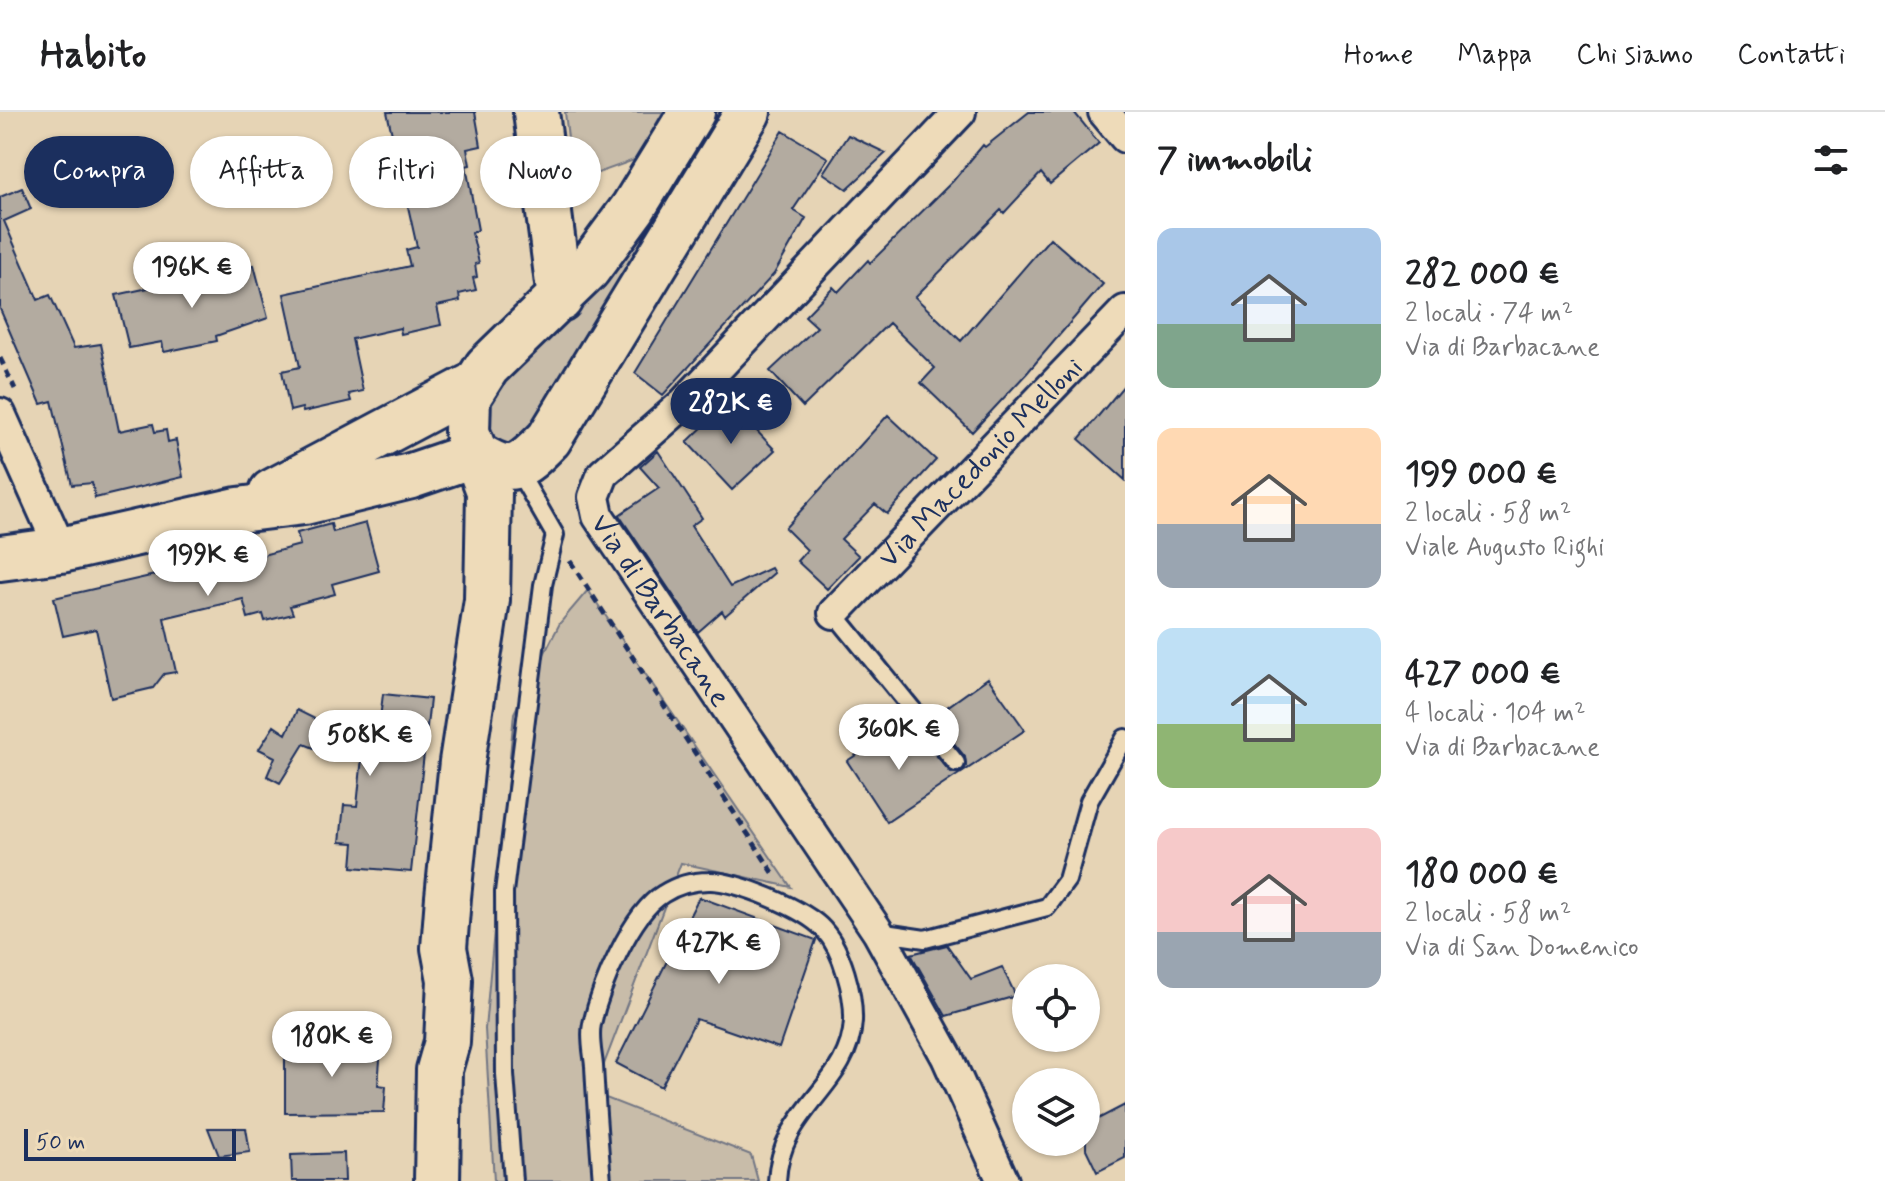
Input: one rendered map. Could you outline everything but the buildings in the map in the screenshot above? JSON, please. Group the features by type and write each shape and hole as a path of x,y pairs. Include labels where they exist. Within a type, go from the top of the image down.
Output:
{"main road":[{"path":"536,112 560,299"},
{"path":"238,510 472,386 497,357 560,299 615,234 692,112"},
{"path":"487,600 524,481 748,112"},
{"path":"437,1181 439,1070 447,1042 450,980 444,948 462,762 487,600 489,491 466,426 472,386"},
{"path":"0,558 61,550 238,510 304,502 411,476 476,454 500,468 518,466 549,439"}],"street":[{"name":"Via di Barbacane","path":"960,112 683,404 603,474 594,497 598,516 878,932 947,1057 1003,1181"},
{"path":"1104,112 1125,137"},
{"name":"Via Macedonio Melloni","path":"834,613 1125,311"},
{"path":"0,414 61,550"}],"lane":[{"path":"513,1181 505,1074 504,892 543,585 555,535 524,481"},
{"path":"834,613 956,763"},
{"path":"878,932 925,939 1047,907 1067,880 1089,801 1125,738"},
{"path":"602,1181 591,1026 629,929 661,895 683,884 711,881 738,886 799,912 824,930 849,989 853,1021 837,1068 793,1124 781,1146 777,1181"}],"path":[{"path":"588,590 799,912"}],"shaded area":[{"path":"565,112 663,112 637,159 601,172 601,136 568,136"},
{"path":"707,112 735,112 531,445 492,448 482,410 488,395"},
{"path":"588,590 791,887 681,863 593,1093 751,1155 758,1181 494,1181 485,1029 514,713 560,623"}]}
